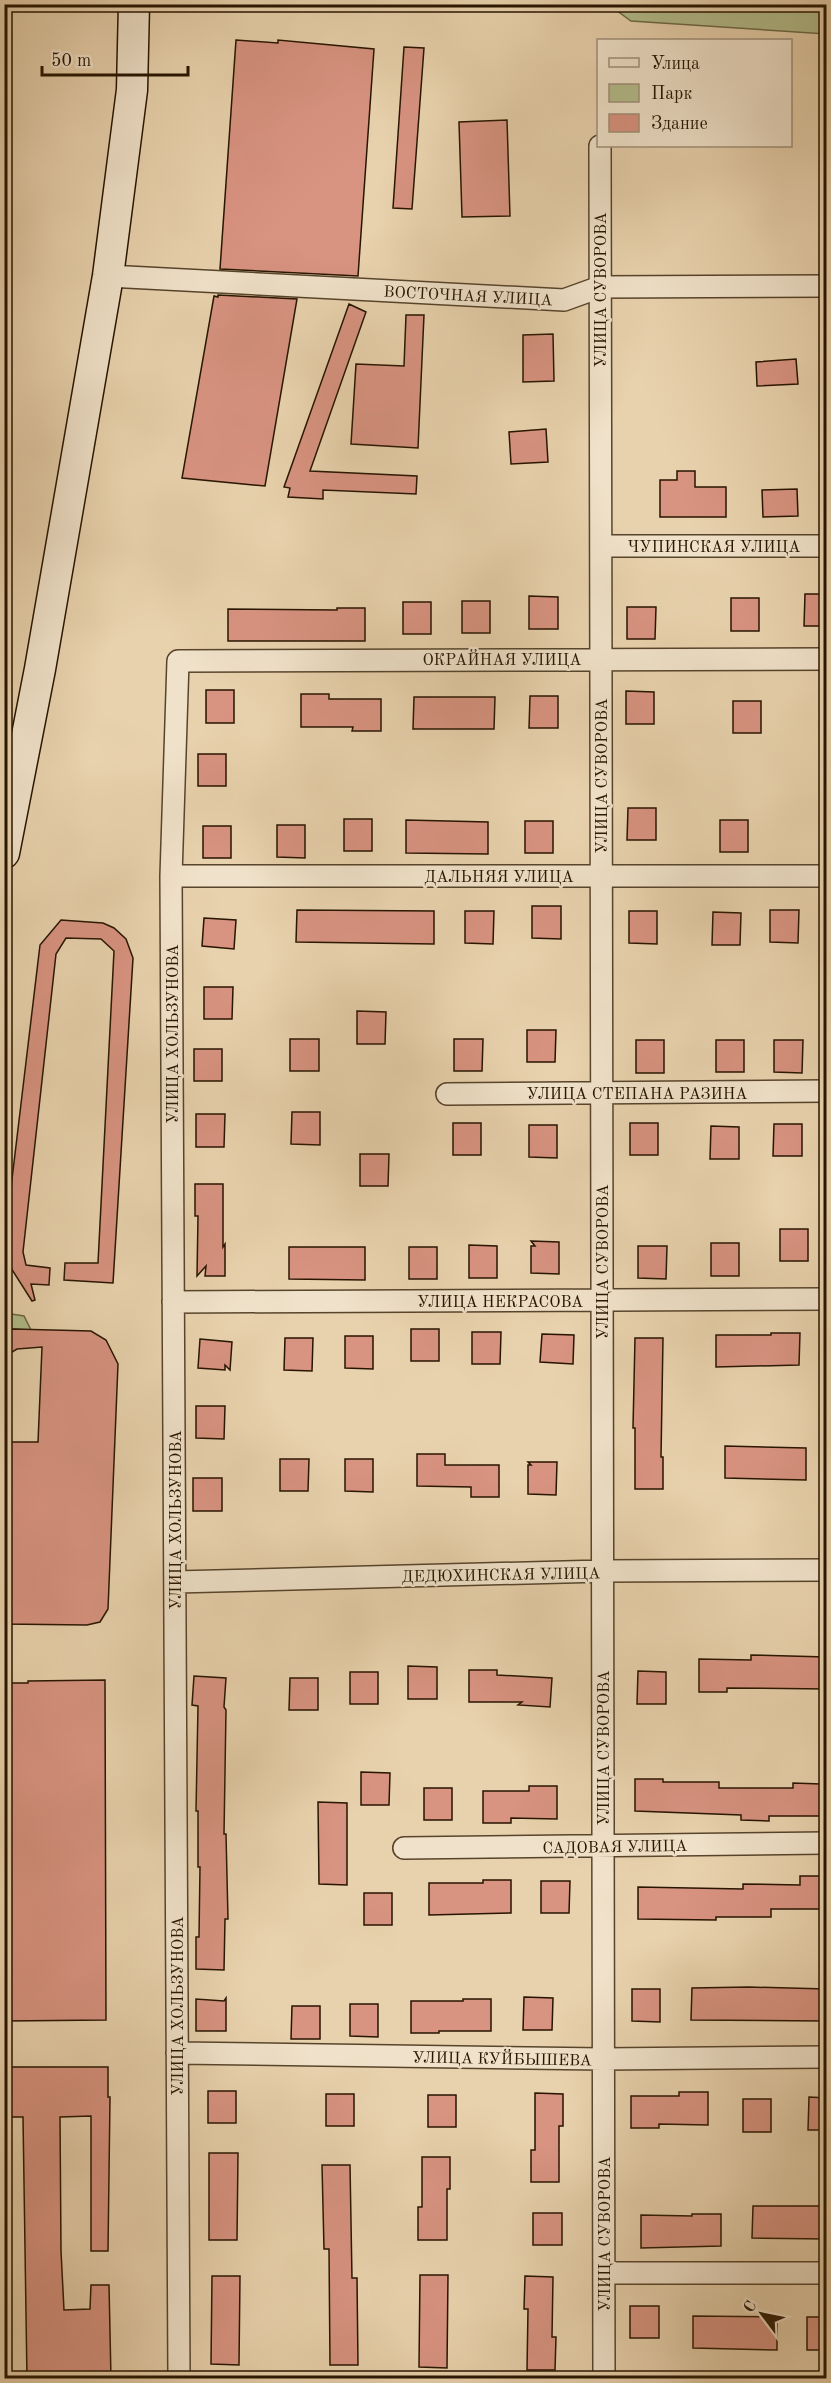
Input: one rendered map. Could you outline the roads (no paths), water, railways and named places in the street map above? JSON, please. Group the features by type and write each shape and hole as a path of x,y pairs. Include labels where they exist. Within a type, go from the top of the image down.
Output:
{"main road":[{"path":"4,854 40,669 108,276 132,90 134,4"}],"street":[{"name":"УЛИЦА СУВОРОВА","path":"600,147 604,2379"},
{"name":"ВОСТОЧНАЯ УЛИЦА","path":"108,276 564,300 600,287 826,286"},
{"name":"ЧУПИНСКАЯ УЛИЦА","path":"601,546 826,546"},
{"name":"ОКРАЙНАЯ УЛИЦА","path":"178,661 826,659"},
{"name":"УЛИЦА ХОЛЬЗУНОВА","path":"178,661 171,876 178,2379"},
{"name":"ДАЛЬНЯЯ УЛИЦА","path":"171,876 826,876"},
{"name":"УЛИЦА СТЕПАНА РАЗИНА","path":"447,1094 826,1091"},
{"name":"УЛИЦА НЕКРАСОВА","path":"174,1302 826,1299"},
{"name":"ДЕДЮХИНСКАЯ УЛИЦА","path":"175,1582 602,1571 826,1570"},
{"name":"САДОВАЯ УЛИЦА","path":"404,1848 826,1843"},
{"name":"УЛИЦА КУЙБЫШЕВА","path":"177,2053 603,2059 826,2057"},
{"path":"604,2273 826,2272"}]}
